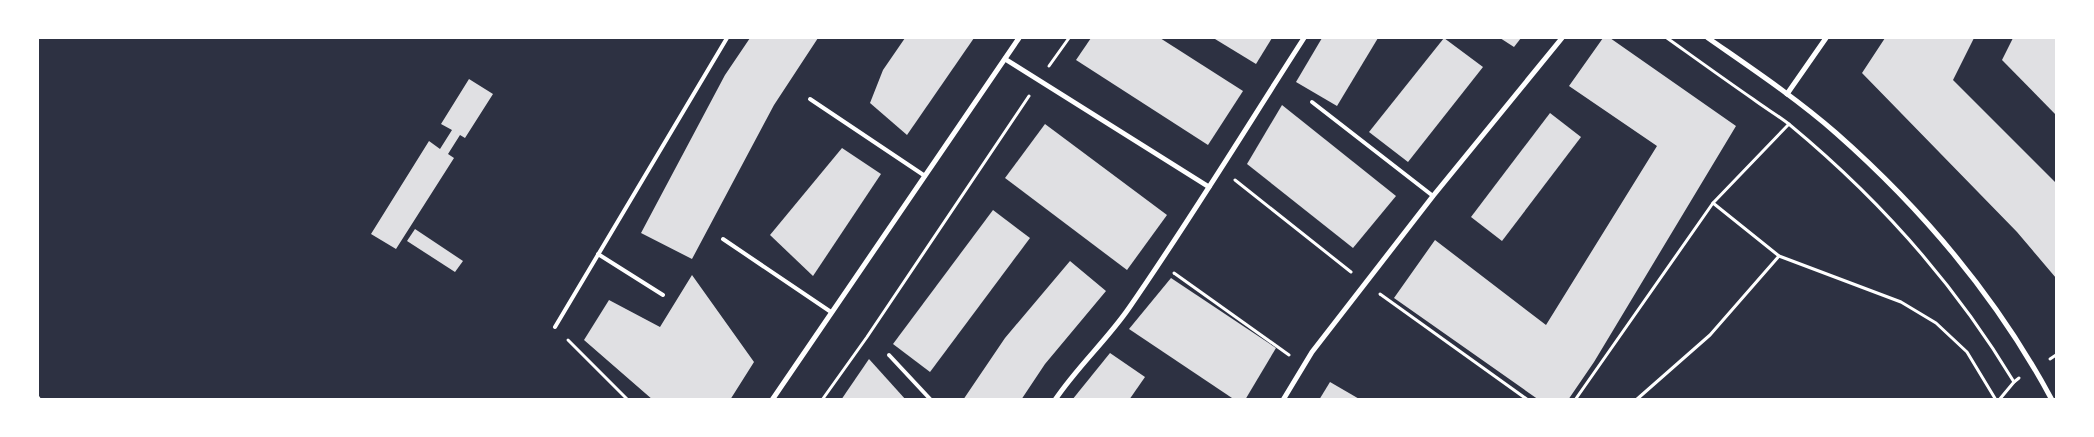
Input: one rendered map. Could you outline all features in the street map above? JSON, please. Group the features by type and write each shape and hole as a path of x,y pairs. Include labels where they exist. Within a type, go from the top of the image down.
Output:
{"street":[{"path":"772,400 1019,38"},
{"path":"1055,400 1127,311 1160,263 1304,38"},
{"path":"1283,400 1304,365 1365,283 1433,196 1562,38"},
{"path":"1708,38 1786,94 1848,144 1880,174 1925,223 1997,311 2035,368 2052,400"},
{"path":"1786,94 1826,38"},
{"path":"1005,59 1209,187"}],"lane":[{"path":"555,327 727,38"},
{"path":"810,99 925,176"},
{"path":"1312,102 1433,196"},
{"path":"723,239 831,312"},
{"path":"598,254 663,296"},
{"path":"889,355 931,400"}],"path":[{"path":"1044,74 1069,38"},
{"path":"1666,38 1789,124 1867,194 1909,239 1958,300 1997,354 2014,382"},
{"path":"822,400 867,337 1031,93"},
{"path":"1575,400 1713,203 1789,124"},
{"path":"1221,168 1365,283 1528,400"},
{"path":"1713,203 1779,256 1900,302 1936,323 1966,352 1996,400"},
{"path":"1636,400 1710,335 1779,256"},
{"path":"1160,263 1304,365"},
{"path":"555,327 628,400"},
{"path":"2051,358 2056,354"},
{"path":"2000,400 2014,382 2019,379"}],"building":[{"path":"750,38 818,38 774,105 692,259 641,233 725,75"},
{"path":"905,38 974,38 907,135 870,103 883,70"},
{"path":"1091,38 1160,38 1243,91 1208,145 1076,60"},
{"path":"1272,38 1256,64 1215,39"},
{"path":"1322,38 1378,38 1337,106 1296,82"},
{"path":"1444,38 1483,67 1408,162 1369,132"},
{"path":"1500,38 1521,38 1514,47"},
{"path":"1603,38 1610,38 1736,126 1594,362 1568,400 1539,400 1394,298 1435,240 1546,325 1657,146 1569,86"},
{"path":"1885,38 1974,38 1953,80 2056,183 2056,278 2017,232 1862,73"},
{"path":"2013,38 2056,38 2056,115 2002,60"},
{"path":"469,79 493,94 465,138 460,135 448,154 454,158 396,249 371,234 429,141 440,149 452,130 441,124"},
{"path":"1282,105 1396,196 1353,248 1247,164"},
{"path":"1550,113 1581,137 1502,241 1471,217"},
{"path":"1045,124 1167,215 1127,270 1005,178"},
{"path":"842,148 881,174 813,276 770,235"},
{"path":"993,210 1030,238 930,372 893,344"},
{"path":"415,229 463,261 455,272 407,241"},
{"path":"1070,261 1106,291 1045,364 1021,400 963,400 1005,338"},
{"path":"692,275 754,362 730,400 653,400 584,340 609,300 660,327"},
{"path":"1171,278 1276,348 1245,400 1235,400 1129,329"},
{"path":"1110,353 1145,377 1129,400 1072,400"},
{"path":"869,359 906,400 841,400"},
{"path":"1330,382 1361,400 1319,400"}]}
